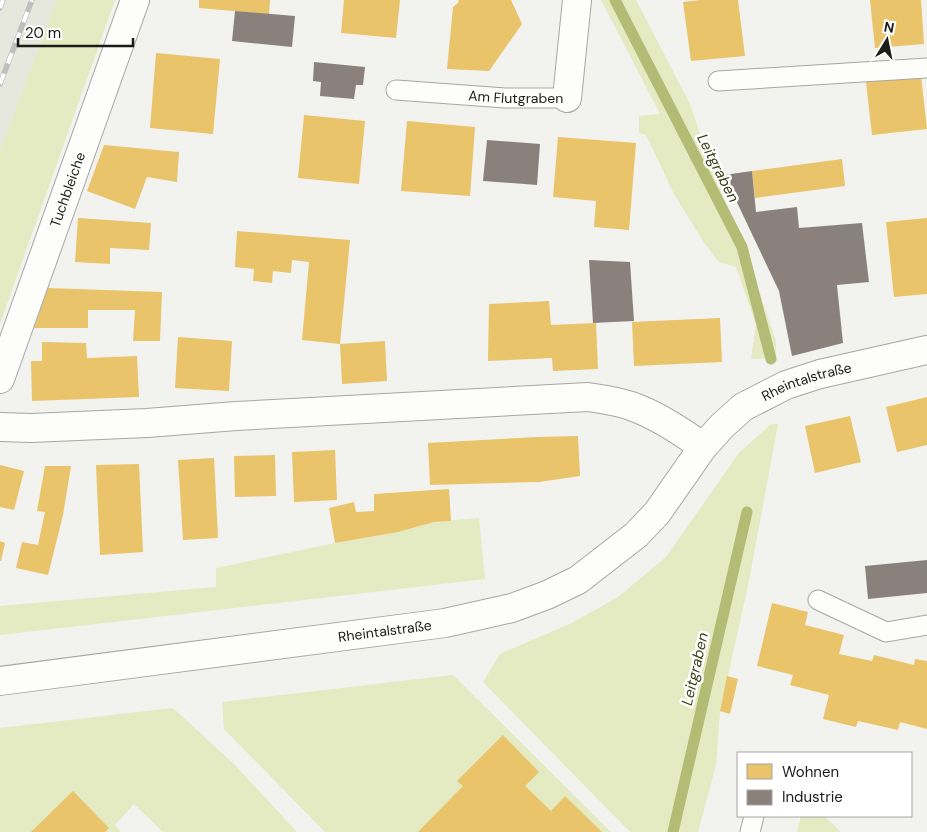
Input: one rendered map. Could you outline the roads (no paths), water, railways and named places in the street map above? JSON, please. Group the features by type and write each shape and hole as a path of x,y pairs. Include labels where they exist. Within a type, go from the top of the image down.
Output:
{"street":[{"name":"Tuchbleiche","path":"0,379 134,0"},
{"name":"Am Flutgraben","path":"567,98 577,0"},
{"name":"Rheintalstraße","path":"0,681 445,622 512,608 548,595 578,580 636,535 657,513 703,447 743,407 786,385 820,374 927,350"},
{"path":"0,427 31,428 147,423 246,415 588,397 630,405 679,430 703,447"}],"lane":[{"path":"718,82 927,68"},
{"name":"Am Flutgraben","path":"396,90 504,98 567,98"},
{"path":"818,600 886,632 927,626"},
{"path":"750,832 754,817"}],"waterway":[{"name":"Leitgraben","path":"615,0 742,247 771,359"},
{"name":"Leitgraben","path":"673,832 747,512"}],"railway":[{"path":"0,8 3,0"},
{"path":"0,84 32,0"}]}
